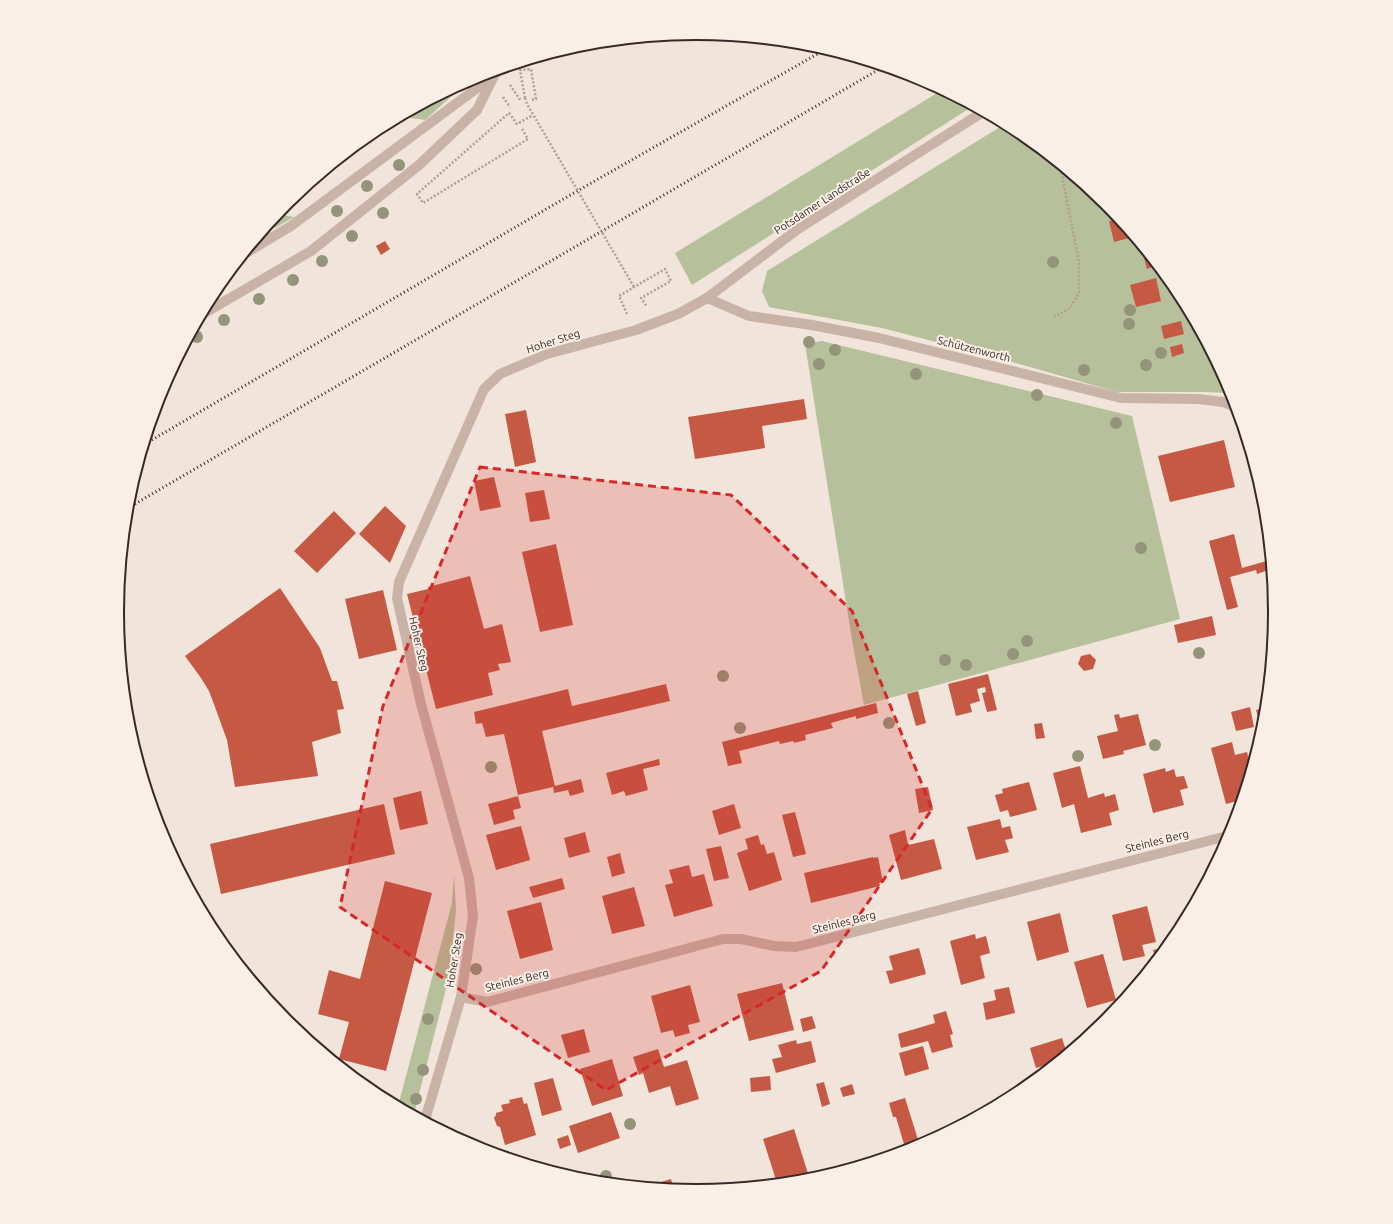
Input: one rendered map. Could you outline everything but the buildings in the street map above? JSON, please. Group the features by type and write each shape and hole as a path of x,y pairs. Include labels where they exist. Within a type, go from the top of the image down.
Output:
{"street":[{"path":"212,308 311,251 419,165 477,110 493,78"},
{"path":"258,245 291,226 482,82"},
{"name":"Potsdamer Landstraße","path":"678,314 707,298 798,230 978,115"},
{"name":"Schützenworth","path":"707,298 749,316 879,338 1121,398 1198,399 1223,402 1229,405"},
{"name":"Hoher Steg","path":"426,1116 461,997 473,916 469,878 421,704 396,598 399,582 484,389 500,374 547,354 636,330 678,314"},
{"name":"Steinles Berg","path":"461,997 488,1002 723,939 741,939 774,946 796,947 1222,837"}],"path":[{"path":"531,100 536,99 531,69 520,70 527,104 634,287"},
{"path":"507,82 521,102"},
{"path":"502,96 510,106"},
{"path":"522,129 528,138 423,202 417,194 509,113 517,124 533,114"},
{"path":"1054,318 1070,308 1079,293 1079,262 1061,171"},
{"path":"619,296 665,270 671,281 642,298"}],"highlighted area":[{"path":"480,467 731,495 852,611 932,809 821,971 606,1090 340,907 383,706"}],"green space":[{"path":"936,93 968,109 692,285 675,253"},
{"path":"453,95 425,120 410,118"},
{"path":"1000,127 1045,158 1074,182 1127,235 1172,294 1192,326 1210,359 1225,393 1117,392 1009,361 882,328 769,307 762,291 767,271"},
{"path":"285,215 294,217 275,228 274,226"},
{"path":"822,341 1132,416 1180,619 864,705 852,640 805,344"},
{"path":"454,875 456,910 449,977 415,1110 399,1101 452,903"}],"railway":[{"path":"151,440 572,194 819,53"},
{"path":"134,504 879,70"}]}
